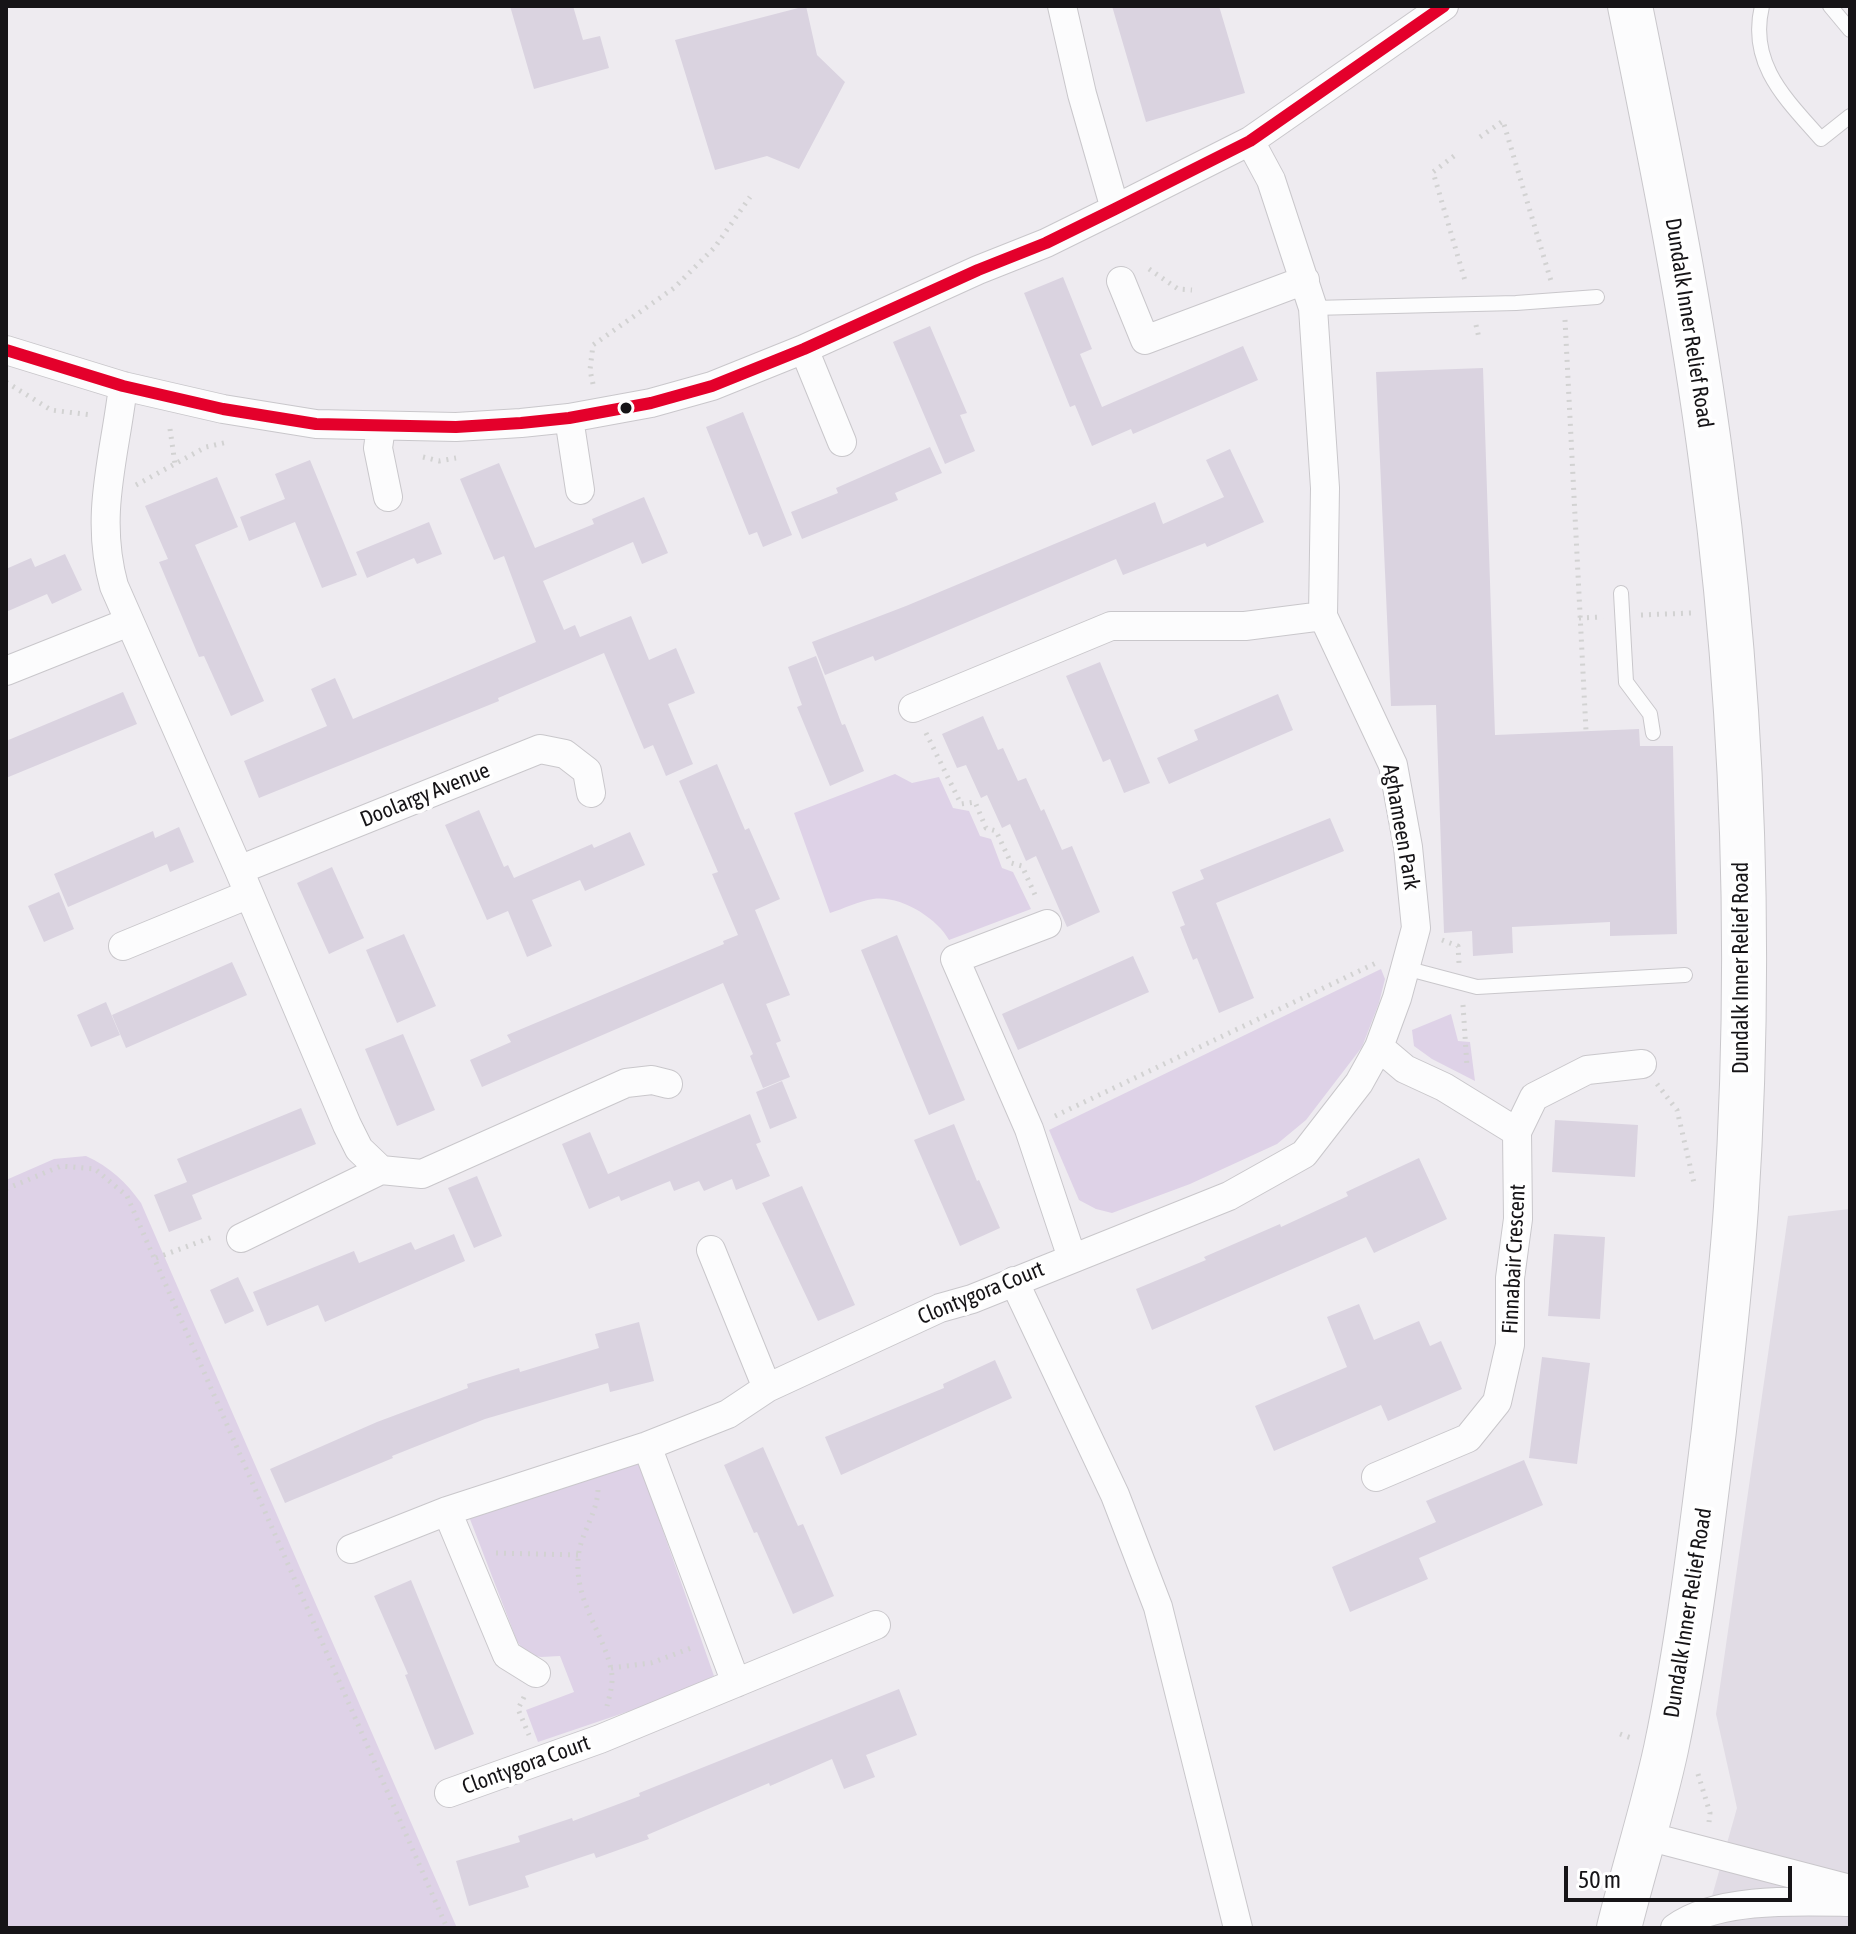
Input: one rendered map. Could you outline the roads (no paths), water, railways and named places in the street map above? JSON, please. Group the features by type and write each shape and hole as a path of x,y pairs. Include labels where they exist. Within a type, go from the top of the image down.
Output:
{"main road":[{"name":"Dundalk Inner Relief Road","path":"1619,1928 1665,1751 1700,1551 1736,1208 1743,931 1733,685 1713,473 1697,356 1630,6"}],"street":[{"path":"1062,6 1082,94 1115,209"},
{"path":"6,350 123,386 294,422 456,427 569,418 651,403 712,386 804,349 978,270 1046,243 1115,209 1250,141 1444,6"},
{"name":"Aghameen Park","path":"1072,1258 1229,1196 1304,1154 1359,1083 1379,1047 1416,928 1408,847 1393,765 1323,616 1325,488 1313,308 1271,180 1250,141"},
{"path":"1121,281 1145,340 1305,280"},
{"path":"804,349 842,442"},
{"path":"123,386 105,504 106,557 114,586 347,1125 359,1149 381,1170"},
{"path":"569,418 580,490"},
{"path":"381,427 378,448 388,497"},
{"path":"913,708 1111,626 1245,626 1323,616"},
{"path":"6,671 129,622"},
{"name":"Doolargy Avenue","path":"123,946 243,883 540,749 565,754 587,771 591,793"},
{"name":"Clontygora Court","path":"351,1549 447,1511 647,1446 728,1414 767,1388 940,1308 972,1299 1072,1258 1029,1129 955,959 1047,924"},
{"path":"1379,1047 1405,1069 1444,1087 1517,1132 1534,1097 1587,1070 1642,1064"},
{"path":"241,1238 381,1170 422,1174 626,1083 652,1080 668,1084"},
{"name":"Finnabair Crescent","path":"1376,1477 1468,1438 1497,1402 1510,1345 1510,1278 1518,1219 1517,1132"},
{"path":"711,1250 767,1388"},
{"path":"1014,1281 1115,1495 1158,1607 1238,1928"},
{"path":"647,1446 736,1683"},
{"path":"447,1511 507,1655 536,1673"},
{"name":"Clontygora Court","path":"449,1793 600,1739 876,1625"},
{"path":"1643,1835 1850,1889"},
{"path":"1675,1928 1711,1909 1800,1901 1850,1902"}],"lane":[{"path":"1762,6 1759,19 1762,56 1776,89 1821,139 1850,116"},
{"path":"1830,6 1850,30"},
{"path":"1313,308 1597,297"},
{"path":"1621,593 1626,682 1650,714 1653,733"},
{"path":"1408,957 1477,987 1685,975"}]}
